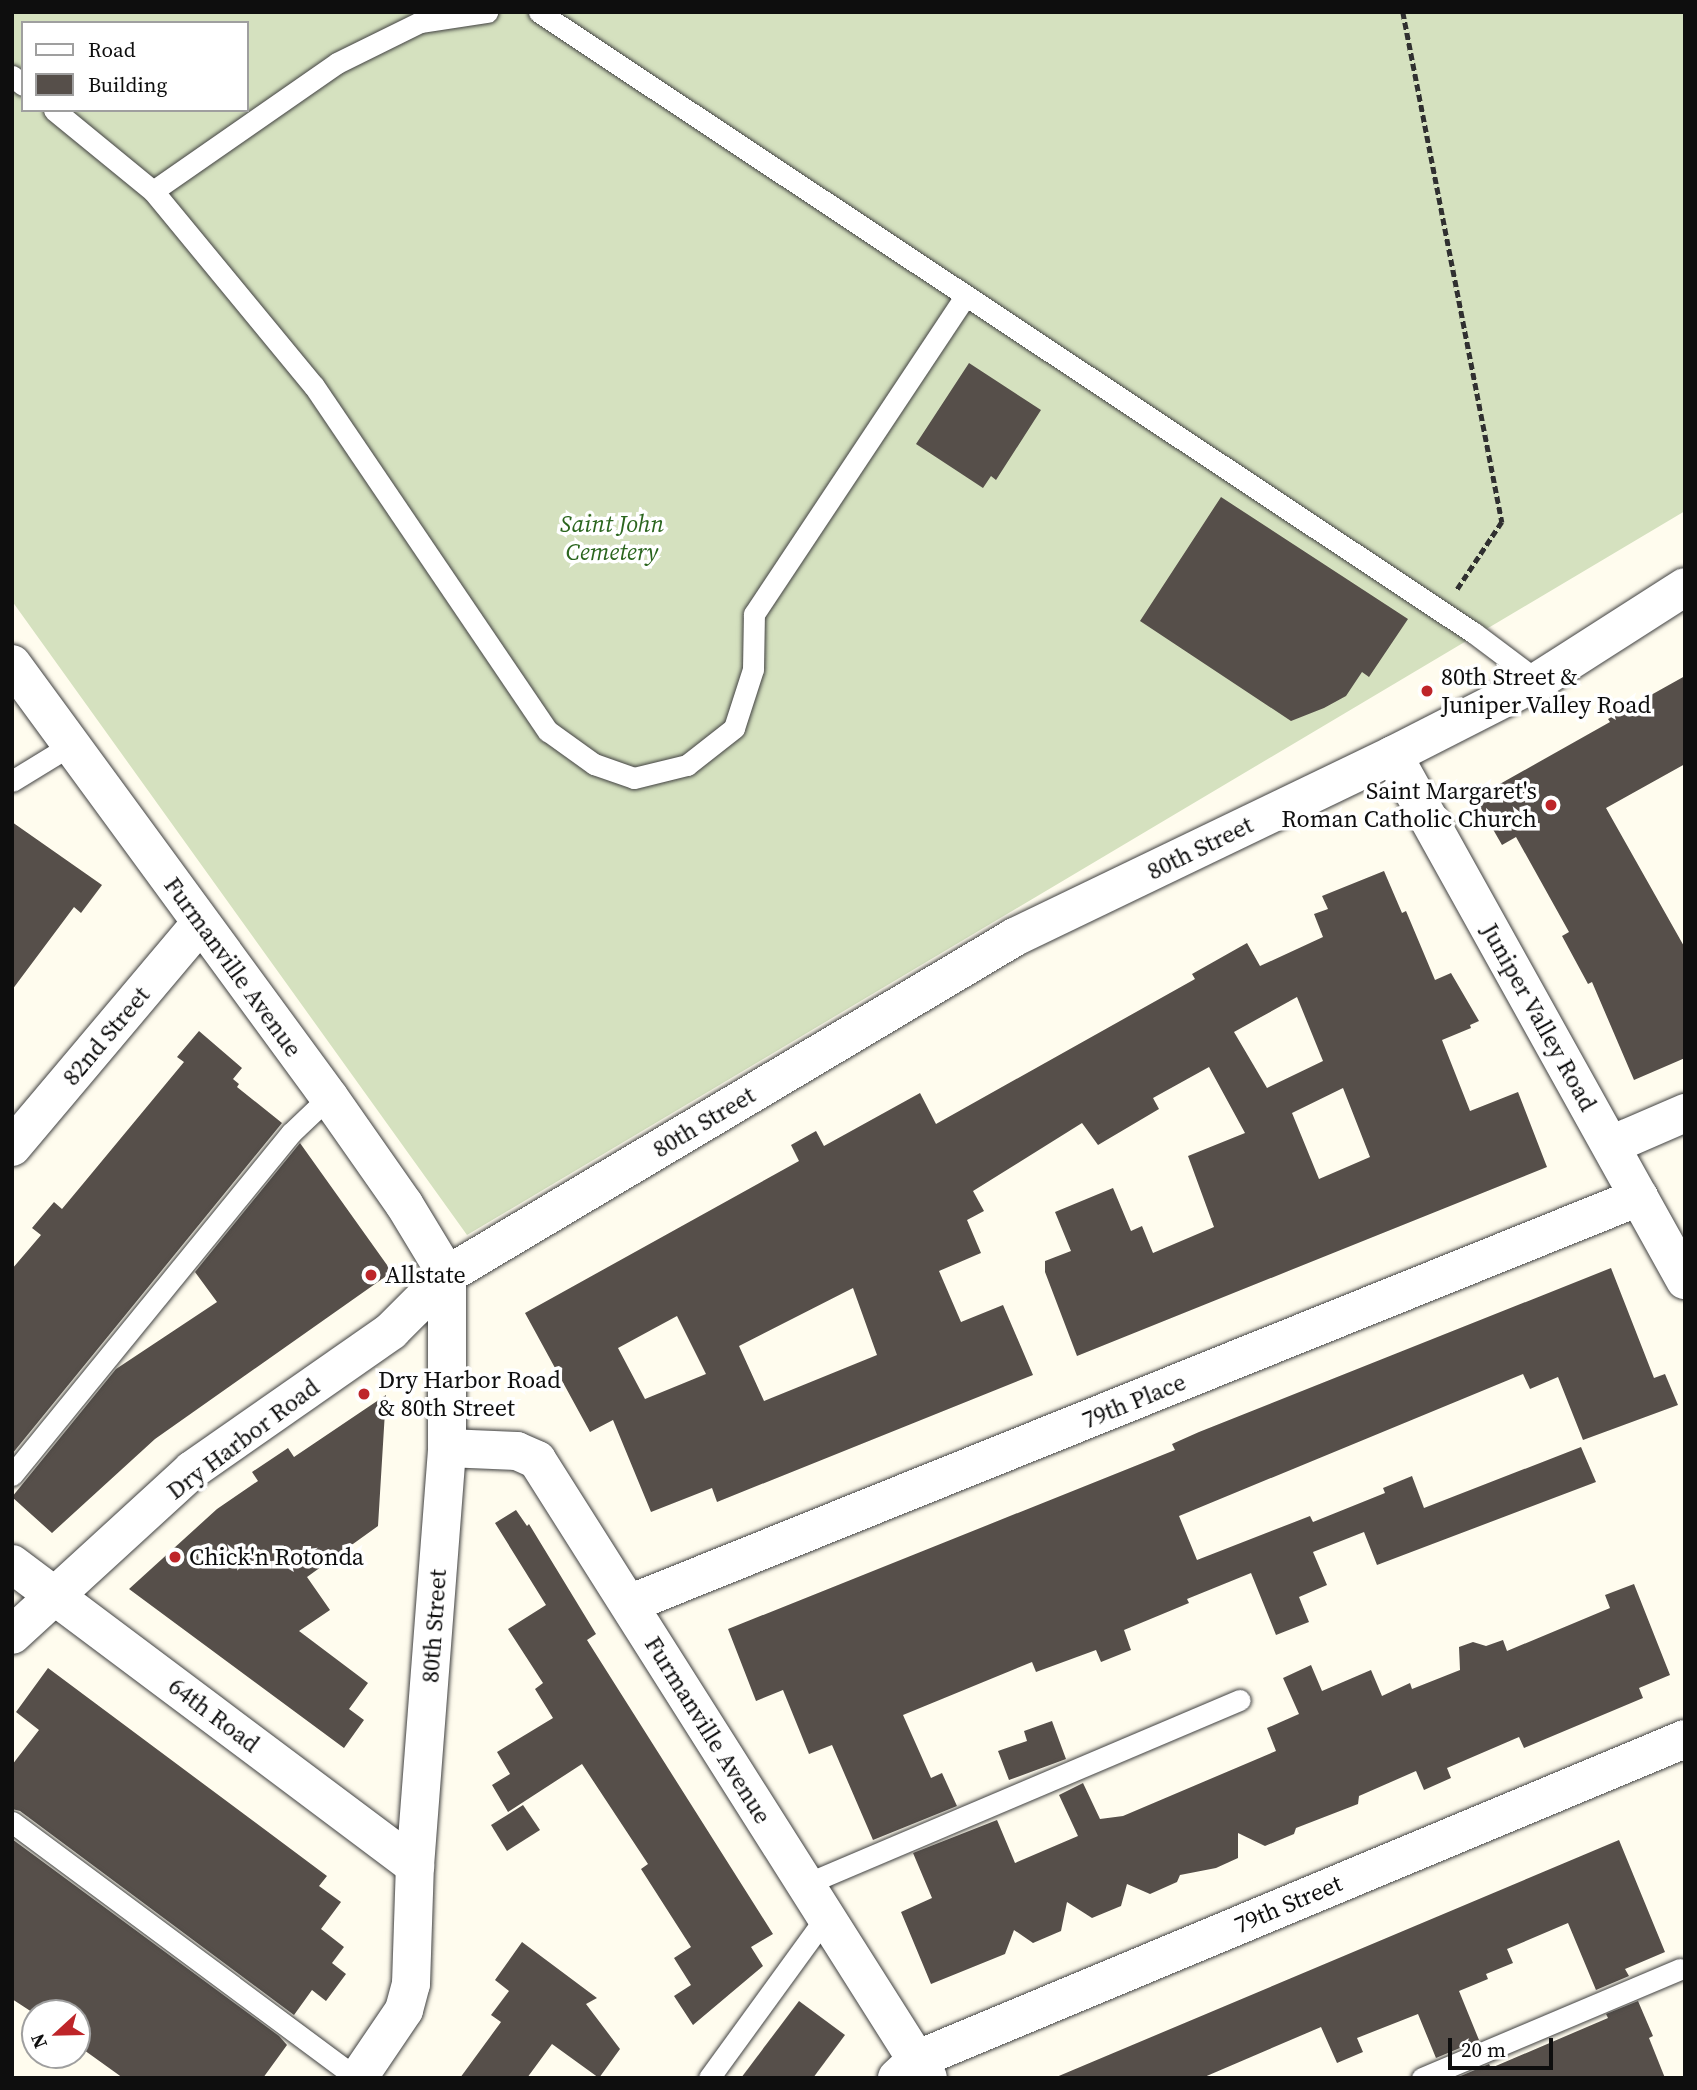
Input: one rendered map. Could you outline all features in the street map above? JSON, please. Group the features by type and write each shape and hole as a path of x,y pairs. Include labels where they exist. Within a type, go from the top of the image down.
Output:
{"street":[{"name":"80th Street","path":"357,2078 394,2027 409,1997 415,1866 447,1448 447,1275 1015,937 1393,755 1538,681 1685,587"},
{"name":"Furmanville Avenue","path":"12,664 329,1097 404,1204 447,1275"},
{"name":"Juniper Valley Road","path":"1393,755 1685,1280"},
{"name":"82nd Street","path":"12,1147 200,924"},
{"path":"1611,1145 1685,1113"},
{"name":"79th Place","path":"629,1604 1639,1197"},
{"name":"Dry Harbor Road","path":"12,1635 192,1470 391,1331 447,1275"},
{"name":"Furmanville Avenue","path":"447,1448 517,1451 537,1460 806,1884 914,2072"},
{"name":"64th Road","path":"12,1564 415,1866"},
{"name":"79th Street","path":"914,2072 1685,1739"}],"lane":[{"path":"153,191 337,63 420,22 487,12"},
{"path":"539,12 1443,612 1498,649 1538,681"},
{"path":"56,112 153,191 314,386 548,731 594,764 634,778 687,765 734,728 753,669 754,614 965,296"},
{"path":"12,780 71,745"},
{"path":"12,1475 282,1143 329,1097"},
{"path":"806,1884 1240,1700"},
{"path":"12,1822 357,2078"},
{"path":"709,2078 826,1917"},
{"path":"1422,2078 1680,1969"}],"path":[{"path":"1403,12 1502,522 1443,612"}],"green space":[{"name":"Saint John Cemetery","path":"12,12 1685,12 1685,511 467,1235 12,601"}],"building":[{"path":"969,363 1041,410 996,480 991,476 983,488 916,444"},
{"path":"1221,497 1408,619 1369,677 1362,672 1346,696 1291,721 1140,621"},
{"path":"1685,676 1685,764 1606,808 1685,948 1685,1058 1634,1080 1592,982 1588,984 1562,936 1569,932 1516,837 1502,845 1475,798"},
{"path":"12,822 102,885 81,913 74,907 12,990"},
{"path":"1384,871 1402,913 1406,911 1435,980 1451,973 1479,1021 1470,1025 1471,1028 1442,1040 1470,1111 1518,1092 1547,1167 1077,1356 1045,1272 1045,1261 1071,1251 1055,1212 1113,1188 1131,1231 1142,1226 1153,1253 1214,1227 1188,1156 1245,1133 1209,1067 1153,1098 1159,1109 1098,1145 1082,1123 973,1191 984,1211 967,1220 981,1253 939,1271 961,1322 1003,1305 1033,1375 717,1502 712,1488 651,1512 613,1420 590,1432 525,1313 799,1161 791,1145 816,1131 824,1146 920,1093 936,1124 1195,979 1192,974 1247,943 1260,966 1323,937 1314,914 1328,909 1322,896","holes":["1297,997 1323,1061 1267,1088 1234,1032","1343,1088 1370,1157 1319,1179 1292,1113","853,1288 877,1355 764,1401 739,1346","677,1316 706,1374 645,1399 618,1348"]},
{"path":"199,1031 242,1068 233,1079 239,1084 237,1087 282,1123 12,1454 12,1269 41,1235 32,1228 54,1202 62,1209 184,1062 177,1057"},
{"path":"300,1143 392,1272 155,1439 52,1533 12,1497 116,1369 217,1302 195,1272"},
{"path":"1611,1268 1654,1378 1665,1374 1678,1405 1583,1440 1558,1377 1530,1389 1523,1374 1179,1516 1197,1560 1310,1516 1313,1522 1385,1493 1383,1488 1412,1476 1424,1508 1581,1447 1596,1482 1377,1565 1364,1532 1313,1552 1327,1585 1299,1597 1309,1622 1276,1635 1251,1573 1187,1599 1189,1603 1124,1630 1131,1650 1101,1662 1096,1650 1036,1672 1032,1662 903,1715 931,1778 942,1773 957,1806 873,1840 832,1745 809,1754 783,1690 756,1701 728,1629 1175,1450 1172,1444 1199,1432"},
{"path":"386,1395 378,1526 307,1577 330,1610 299,1631 368,1683 349,1709 364,1720 344,1748 129,1589 217,1509 258,1481 252,1472 288,1448 294,1457"},
{"path":"516,1510 527,1526 529,1524 596,1634 587,1640 773,1934 751,1947 763,1966 693,2025 674,1996 691,1985 674,1958 691,1947 641,1869 648,1864 582,1764 508,1812 492,1785 510,1774 497,1752 553,1718 535,1689 543,1683 508,1629 546,1605 495,1523"},
{"path":"1634,1584 1670,1675 1639,1688 1643,1698 1524,1748 1519,1737 1447,1768 1451,1778 1424,1790 1416,1771 1359,1796 1358,1804 1296,1828 1294,1834 1265,1846 1238,1833 1238,1858 1216,1868 1180,1875 1177,1882 1150,1894 1127,1884 1121,1906 1092,1918 1067,1902 1061,1931 1033,1943 1014,1930 1005,1954 931,1984 901,1912 932,1898 913,1853 997,1820 1015,1863 1078,1836 1059,1795 1083,1783 1100,1819 1123,1816 1276,1751 1267,1728 1299,1714 1283,1678 1311,1665 1322,1691 1371,1670 1382,1696 1410,1683 1412,1689 1460,1670 1459,1647 1473,1642 1486,1646 1503,1640 1507,1651 1610,1608 1605,1595"},
{"path":"48,1668 327,1876 319,1886 341,1902 321,1929 344,1947 332,1963 346,1974 326,2001 312,1990 294,2015 20,1811 12,1809 12,1765 39,1730 16,1712"},
{"path":"1052,1721 1066,1759 1009,1780 998,1751 1027,1741 1024,1731"},
{"path":"523,1805 540,1830 507,1851 491,1825"},
{"path":"12,1839 279,2036 287,2045 263,2078 123,2078 91,2055 91,1999 21,1999 21,2005 12,1999"},
{"path":"1619,1840 1665,1952 1625,1969 1629,1976 1596,1990 1568,1923 1507,1949 1513,1963 1486,1974 1488,1979 1459,1991 1479,2040 1436,2058 1418,2014 1357,2038 1363,2052 1337,2063 1321,2027 1202,2078 1054,2078"},
{"path":"522,1942 597,1998 586,2004 620,2049 599,2078 552,2044 527,2078 460,2078 501,2022 491,2015 509,1991 495,1980"},
{"path":"799,2001 845,2035 813,2078 741,2078"},
{"path":"1638,2001 1653,2036 1649,2038 1665,2078 1456,2078 1489,2064 1491,2068 1608,2018 1606,2014"}],"place":[{"name":"80th Street & Juniper Valley Road","path":"1427,691"},
{"name":"Saint Margaret's Roman Catholic Church","path":"1551,805"},
{"name":"Allstate","path":"371,1275"},
{"name":"Dry Harbor Road & 80th Street","path":"364,1394"},
{"name":"Chick'n Rotonda","path":"175,1557"}]}
